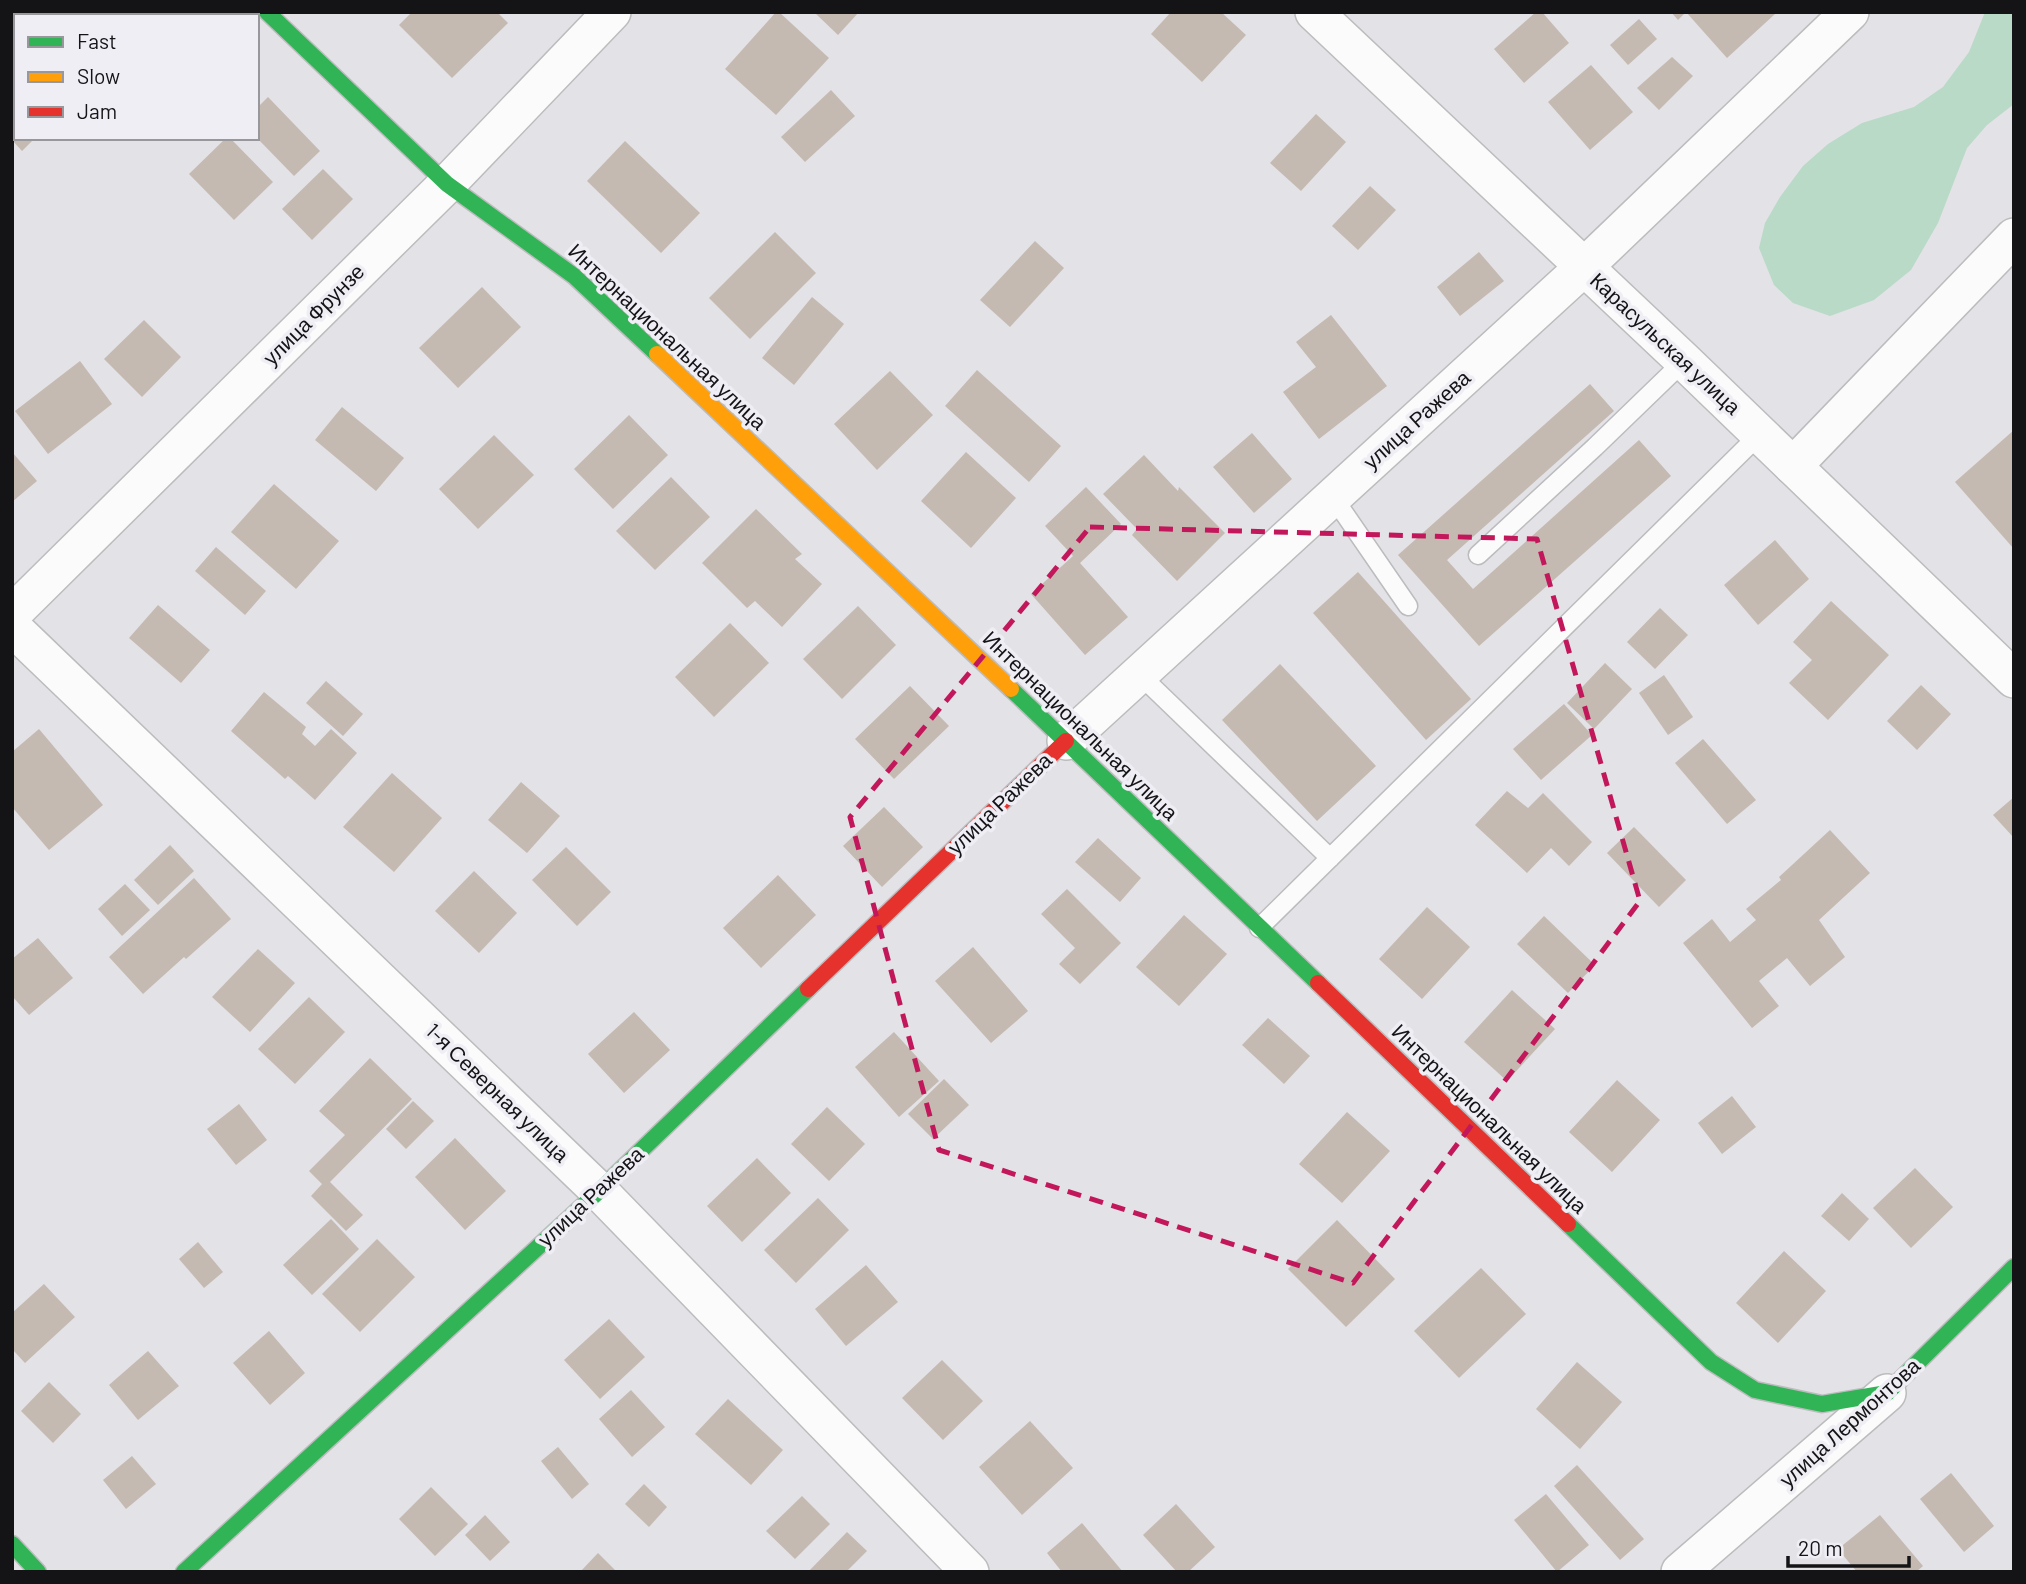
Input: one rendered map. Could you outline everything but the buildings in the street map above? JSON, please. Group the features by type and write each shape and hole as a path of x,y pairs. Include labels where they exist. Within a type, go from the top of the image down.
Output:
{"main road":[{"name":"Интернациональная улица","path":"267,12 447,184 573,275 1066,741 1711,1362 1755,1390 1822,1404 1887,1393"},
{"name":"улица Ражева","path":"184,1572 599,1191 1066,741"},
{"name":"улица Лермонтова","path":"1887,1393 2014,1267"},
{"path":"12,1544 38,1572"}],"street":[{"name":"улица Фрунзе","path":"12,614 447,184 612,12"},
{"name":"Карасульская улица","path":"1314,12 1684,361 2014,679"},
{"name":"улица Ражева","path":"1066,741 1584,267 1850,12"},
{"path":"1793,466 2014,237"},
{"name":"1-я Северная улица","path":"12,627 599,1191 970,1572"},
{"name":"улица Лермонтова","path":"1680,1572 1887,1393"}],"lane":[{"path":"1478,555 1684,361"},
{"path":"1259,928 1760,434"},
{"path":"1333,497 1408,606"},
{"path":"1139,674 1331,858"}],"highlighted area":[{"path":"1090,527 1537,539 1640,901 1353,1283 939,1150 850,817"}],"green space":[{"path":"1985,12 2014,12 2014,104 1987,125 1967,148 1938,223 1911,270 1874,300 1830,316 1793,303 1774,285 1759,248 1765,223 1780,197 1803,166 1828,144 1862,123 1914,107 1943,87 1969,52"}],"traffic: fast":[{"path":"267,12 447,184 574,276 657,354"},
{"path":"1011,689 1318,983"},
{"path":"184,1572 599,1191 808,989"},
{"path":"1568,1224 1711,1362 1755,1390 1822,1404 1887,1393 2014,1267"},
{"path":"12,1544 38,1572"}],"traffic: slow":[{"path":"657,354 1011,689"}],"traffic: jam":[{"path":"808,989 1066,741"},
{"path":"1318,983 1568,1224"}]}
